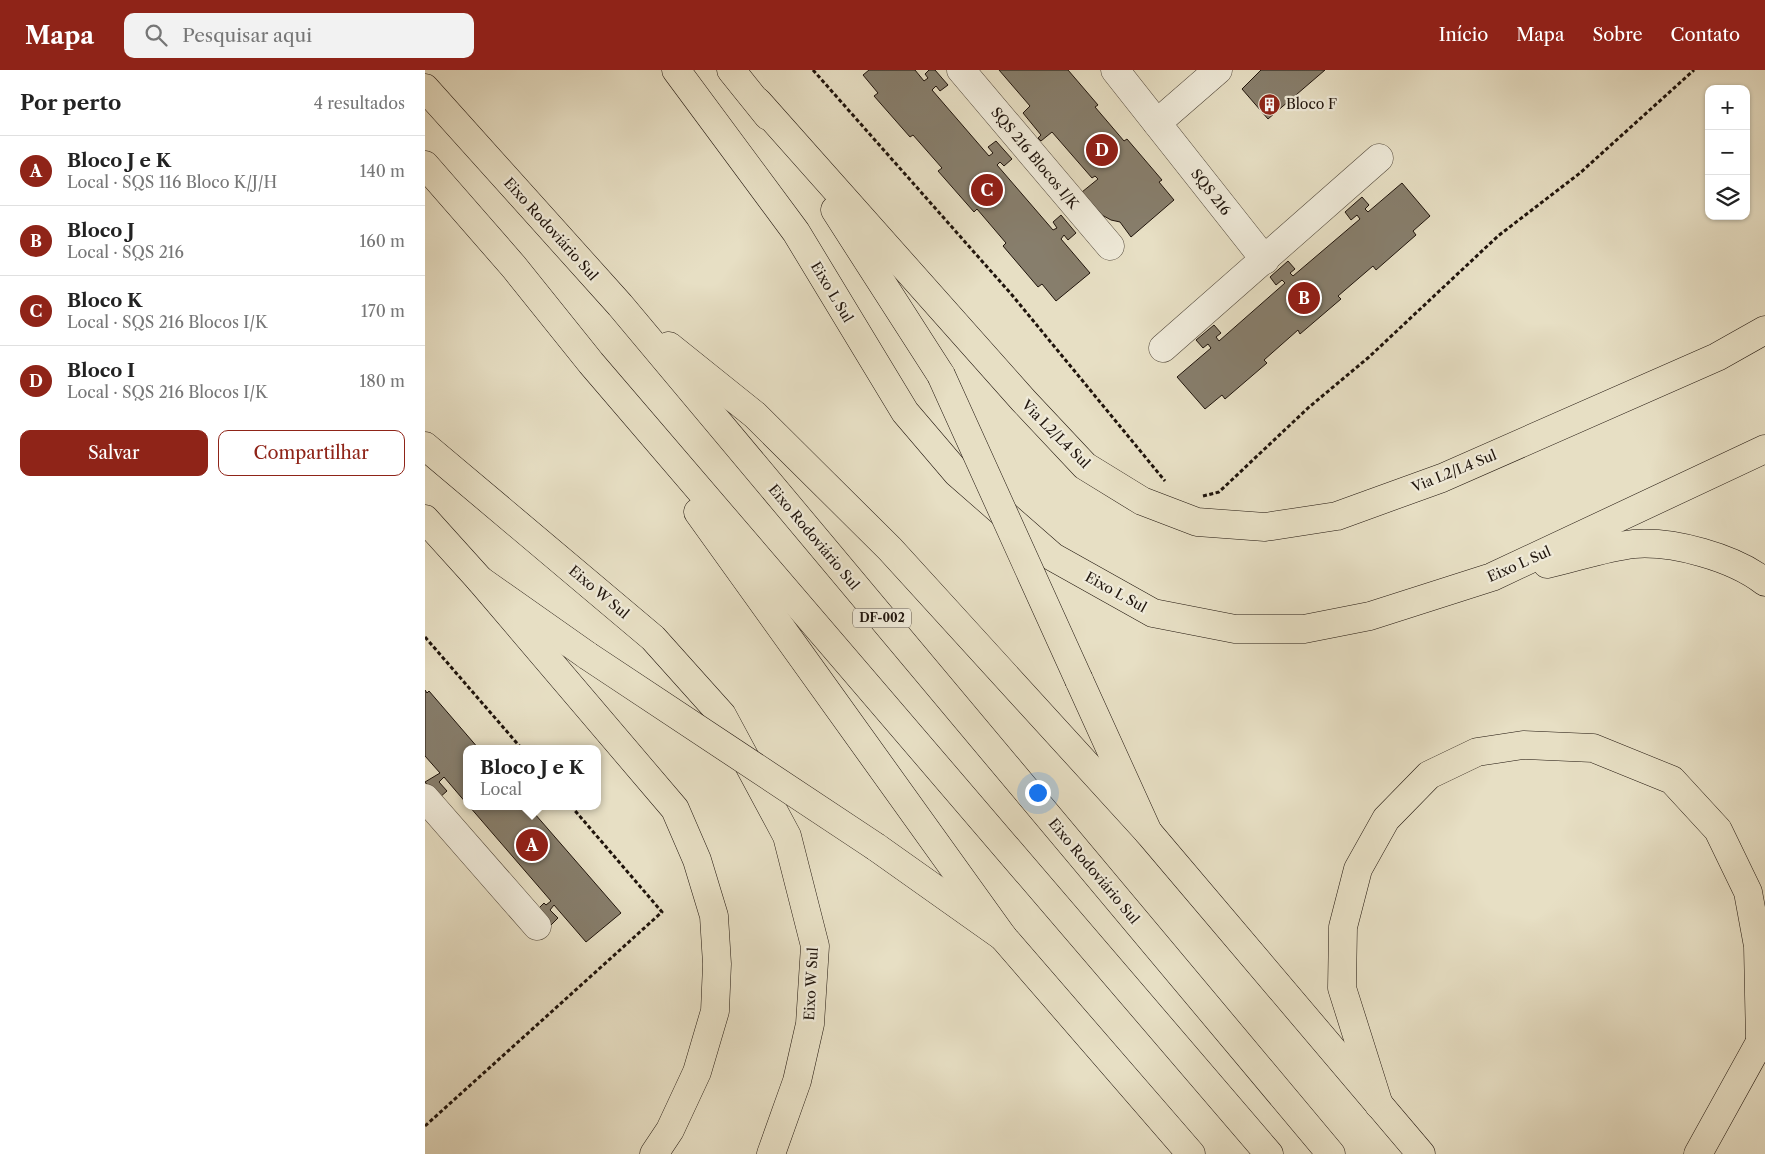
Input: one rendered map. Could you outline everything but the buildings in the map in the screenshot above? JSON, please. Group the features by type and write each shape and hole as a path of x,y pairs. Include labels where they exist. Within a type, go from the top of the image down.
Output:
{"main road":[{"name":"Eixo L Sul","path":"676,70 796,232 905,412 957,472 1053,557 1153,612 1235,629 1305,629 1370,616 1492,577 1765,449"},
{"path":"731,70 758,102 852,234 941,375 1149,832"},
{"name":"Eixo Rodoviário Sul","path":"425,88 620,305 1331,1154"},
{"name":"Via L2/L4 Sul","path":"758,102 1023,400 1085,466 1142,501 1197,522 1265,526 1337,516 1442,478 1717,357 1765,330"},
{"path":"425,165 514,267 591,363 1269,1154"},
{"path":"620,305 755,415 883,543 1149,832 1421,1154"},
{"path":"591,363 1003,937 1191,1154"},
{"name":"Eixo W Sul","path":"425,446 653,638 722,715 787,836 815,946 810,1024 797,1081 771,1154"},
{"path":"425,519 480,580 675,809 697,860 714,916 717,964 715,1012 697,1072 669,1130 655,1154"},
{"path":"1492,577 1633,544 1663,544 1713,555 1765,582"},
{"path":"480,580 588,656 876,847 1003,937"},
{"path":"1379,1105 1342,988 1343,927 1357,869 1386,819 1429,775 1477,752 1523,744 1593,748 1672,780 1719,830 1748,892 1758,946 1763,1036 1698,1154"}],"street":[{"name":"SQS 216 Blocos I/K","path":"961,70 1109,246"},
{"name":"SQS 216","path":"1115,70 1265,260"},
{"path":"1157,123 1218,70"},
{"path":"1163,348 1379,158"},
{"path":"425,798 537,926"}],"path":[{"path":"425,637 518,745"},
{"path":"425,1126 663,912 574,810"}],"place":[{"name":"Bloco F","path":"1270,104"},
{"name":"Bloco I","path":"1102,150"},
{"name":"Bloco K","path":"987,190"},
{"name":"Bloco J","path":"1304,298"},
{"name":"Bloco J e K","path":"532,845"}]}
